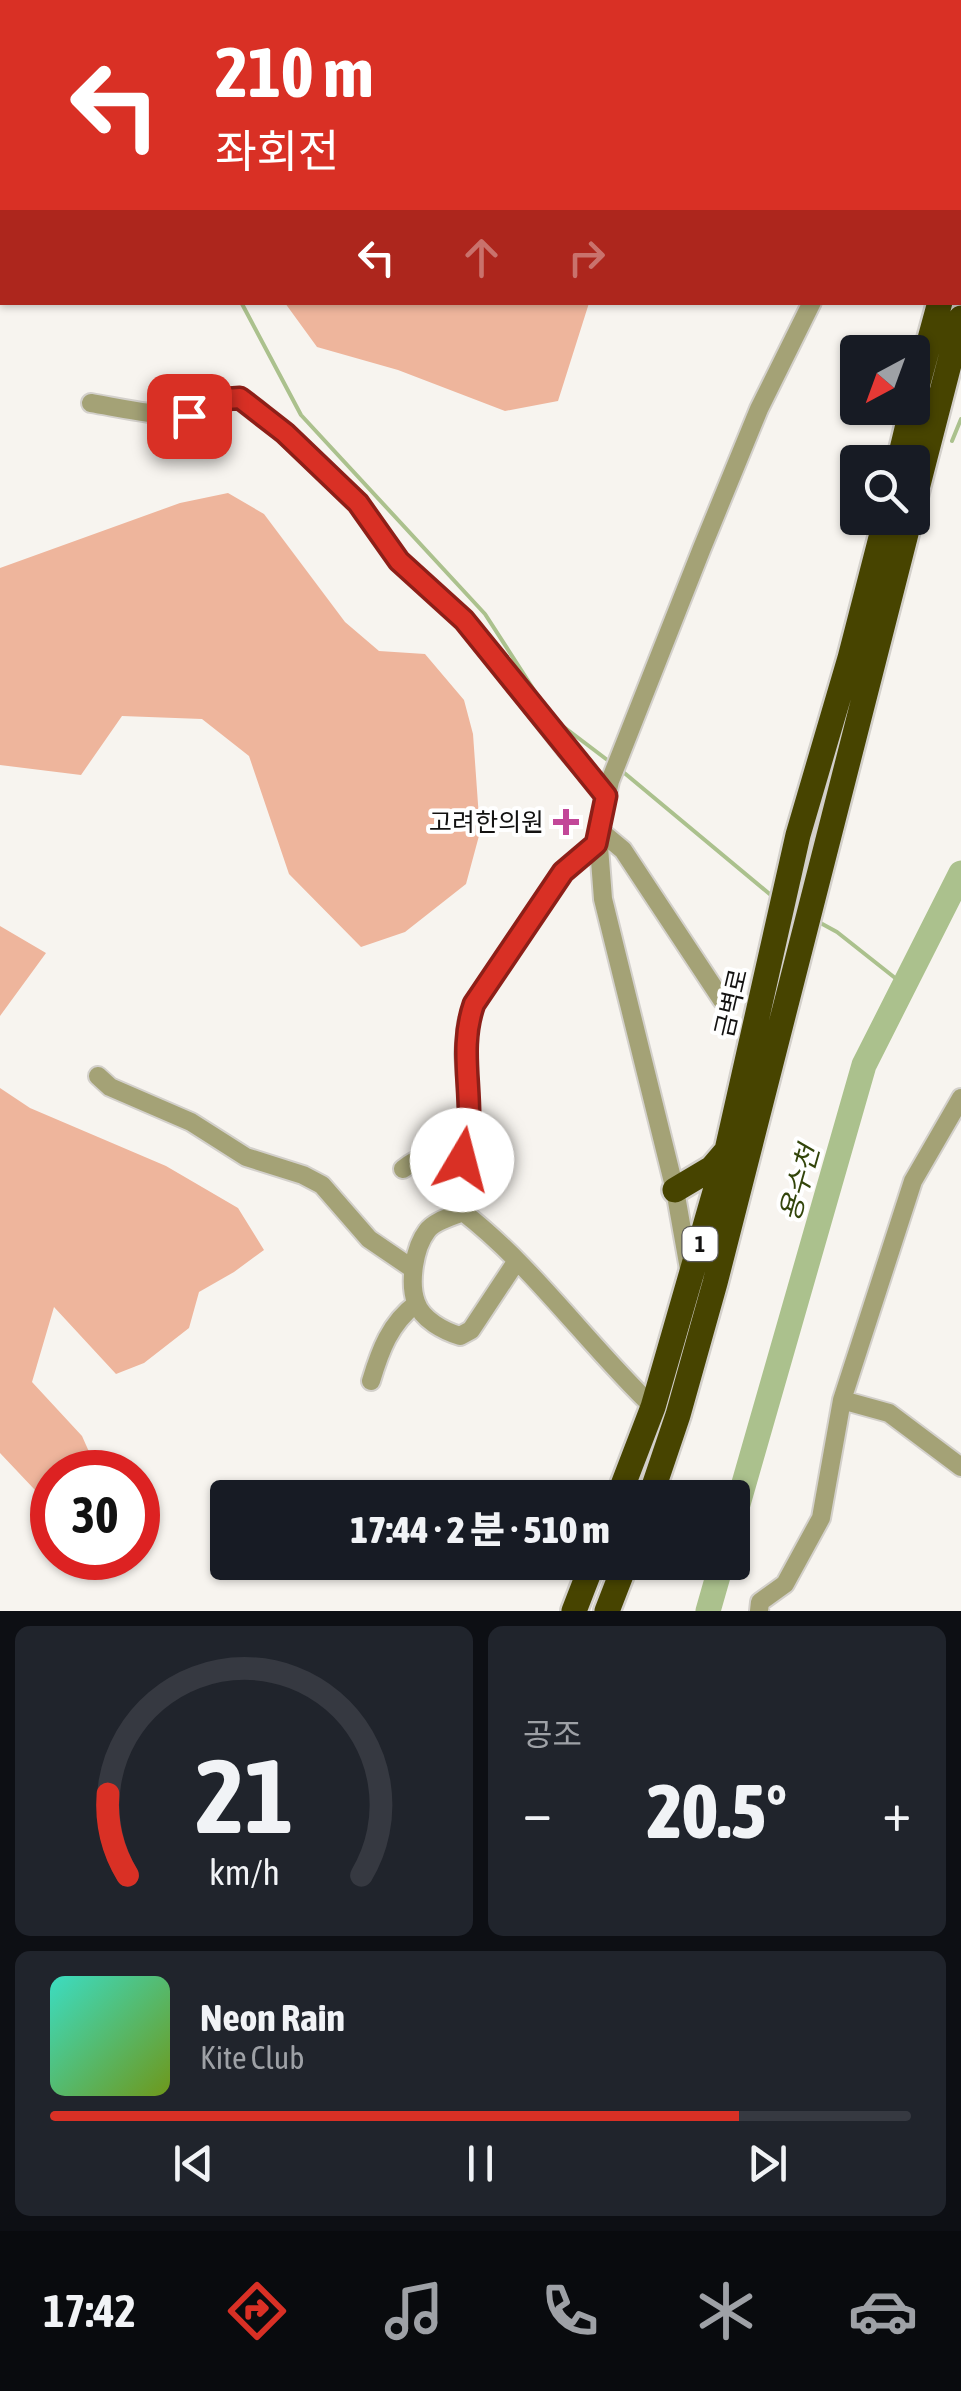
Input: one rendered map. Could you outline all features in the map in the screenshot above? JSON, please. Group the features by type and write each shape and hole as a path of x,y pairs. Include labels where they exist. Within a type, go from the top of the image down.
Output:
{"highway":[{"path":"930,339 939,305"},
{"path":"928,445 961,318"},
{"name":"금벽로","path":"656,1480 678,1415 727,1150 798,836 882,535"},
{"name":"금벽로","path":"625,1480 702,1280 788,1001 906,535"},
{"path":"675,1190 712,1168 727,1150"},
{"path":"574,1611 586,1580"},
{"path":"607,1611 619,1580"}],"street":[{"path":"702,1280 675,1190 603,899 598,837 608,788 624,743 759,409 811,305"},
{"path":"91,404 189,416 226,399 240,398 257,408 358,503 399,561 464,620 608,788"},
{"path":"598,837 624,850 722,1000"},
{"path":"463,1212 462,1160 470,1124 464,1054 467,1023 474,1004 563,872 598,837"},
{"path":"98,1076 110,1087 191,1122 246,1157 303,1175 322,1186 369,1239 414,1269"},
{"path":"759,1611 760,1602 785,1584 821,1518 842,1400 913,1181 961,1098"},
{"path":"403,1169 417,1158 428,1156 462,1160"},
{"path":"463,1212 427,1230 414,1269 416,1304 444,1332 460,1336 471,1330 516,1262"},
{"path":"463,1212 498,1239 620,1376 653,1407"},
{"path":"371,1381 378,1355 394,1326 416,1304"},
{"path":"842,1400 889,1413 961,1467"}],"shaded area":[{"path":"286,305 588,305 558,401 505,411 398,370 317,347"},
{"path":"228,493 264,514 345,622 379,651 425,654 464,700 473,734 480,832 466,884 405,932 361,947 289,874 249,756 202,719 122,716 81,775 0,765 0,568 180,503"},
{"path":"0,926 46,953 0,1016"},
{"path":"0,1088 30,1108 166,1166 238,1208 264,1250 199,1292 189,1328 144,1363 116,1374 54,1307 32,1382 82,1436 88,1450 30,1450 30,1485 0,1453"}],"waterway":[{"path":"243,305 301,415 485,614 552,718 610,762"},
{"path":"952,441 961,419"},
{"path":"622,771 772,896"},
{"name":"용수천","path":"745,1480 864,1065 961,873"},
{"path":"815,920 837,932 904,985"},
{"name":"용수천","path":"708,1611 717,1580"}],"place":[{"name":"고려한의원","path":"566,822"}],"route":[{"path":"189,416 226,399 240,398 257,408 312,458 358,503 399,561 464,620 606,796 596,844 563,872 474,1004 467,1023 464,1054 470,1124 462,1160"}]}
